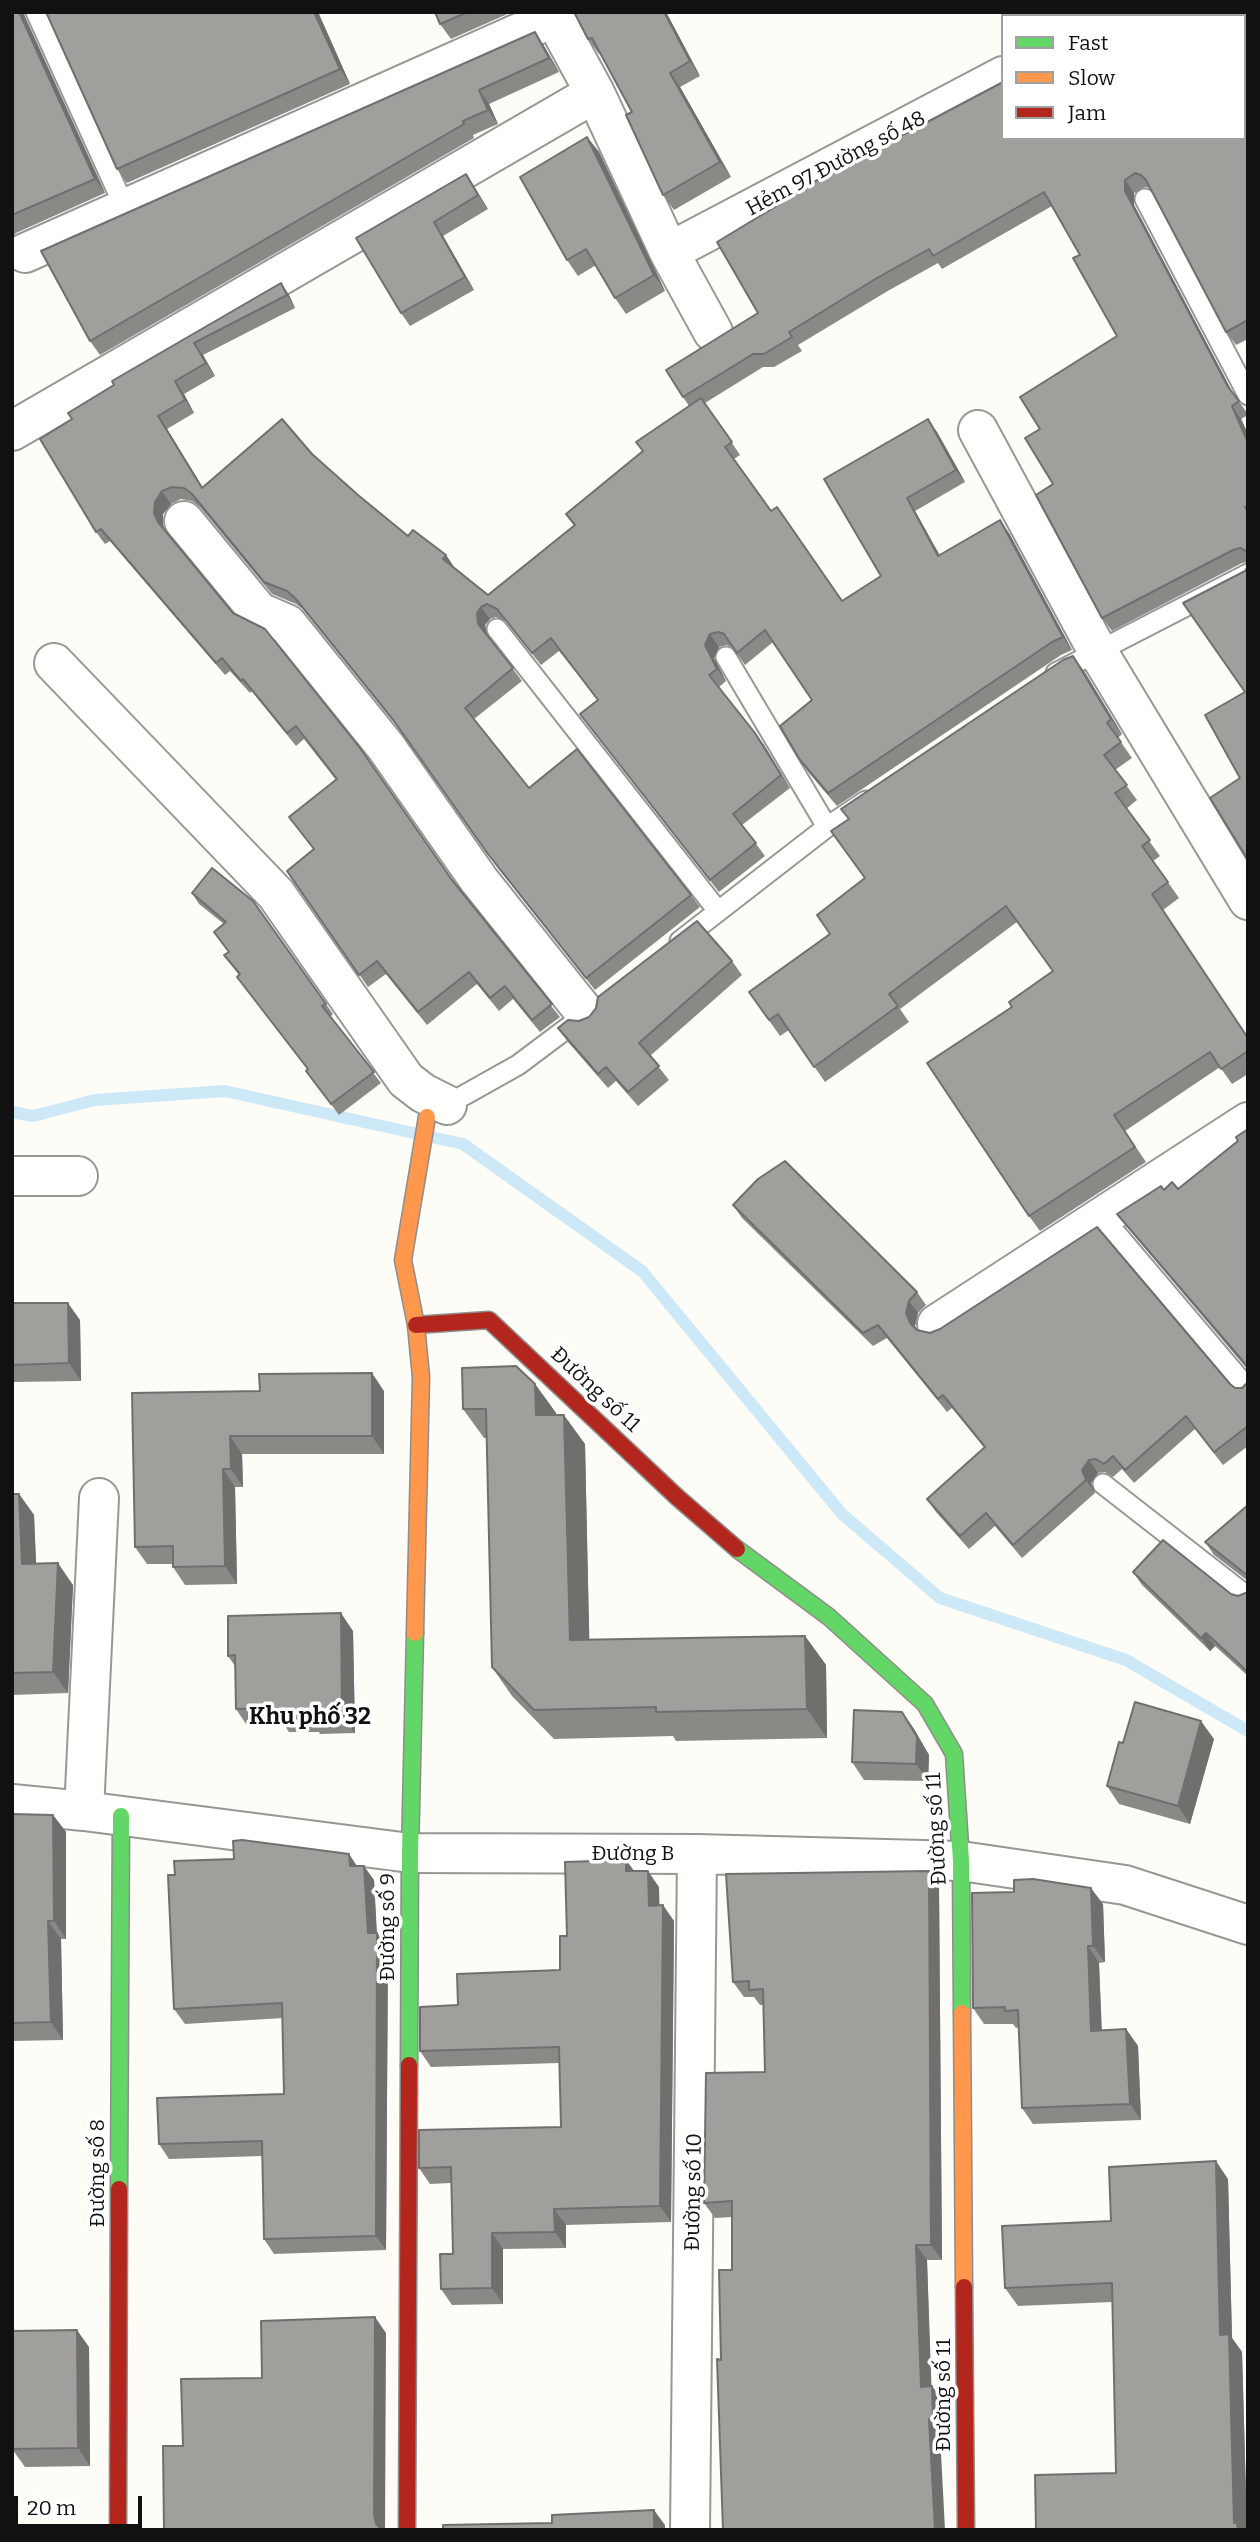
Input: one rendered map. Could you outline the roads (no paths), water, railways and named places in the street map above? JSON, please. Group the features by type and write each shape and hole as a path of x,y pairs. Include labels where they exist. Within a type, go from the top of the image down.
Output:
{"street":[{"path":"25,253 125,208 565,24 669,252 713,332"},
{"name":"Hẻm 97 Đường số 48","path":"669,252 1001,77"},
{"path":"12,431 595,93"},
{"path":"978,430 1098,652 1248,900"},
{"path":"184,521 259,612 287,624 386,747 479,880 592,1009"},
{"path":"54,663 276,894 406,1080 424,1093 437,1111"},
{"name":"Đường số 9","path":"407,2530 410,1853 421,1377 416,1325 403,1260 437,1111"},
{"path":"937,1324 1248,1122"},
{"path":"12,1176 78,1176"},
{"name":"Đường số 11","path":"416,1325 489,1320 686,1505 752,1563 830,1617 925,1704 954,1754 961,1861 966,2530"},
{"path":"99,1498 103,1813"},
{"name":"Đường B","path":"12,1804 103,1813 410,1853 697,1854 961,1861 1125,1885 1248,1925"},
{"name":"Đường số 8","path":"103,1813 118,2530"},
{"name":"Đường số 10","path":"690,2530 697,1854"}],"lane":[{"path":"36,12 125,208"},
{"path":"1145,199 1248,395"},
{"path":"1045,681 1068,665 1248,574"},
{"path":"497,629 718,911"},
{"path":"726,657 827,827"},
{"path":"663,954 827,827 884,788"},
{"path":"437,1111 518,1065 592,1009"},
{"path":"1102,1217 1248,1389"},
{"path":"1104,1483 1248,1597"}],"waterway":[{"path":"12,1112 33,1116 95,1100 225,1091 463,1144 642,1271 842,1514 940,1598 1126,1660 1248,1731"}],"district":[{"name":"Khu phố 32","path":"310,1718"}]}
